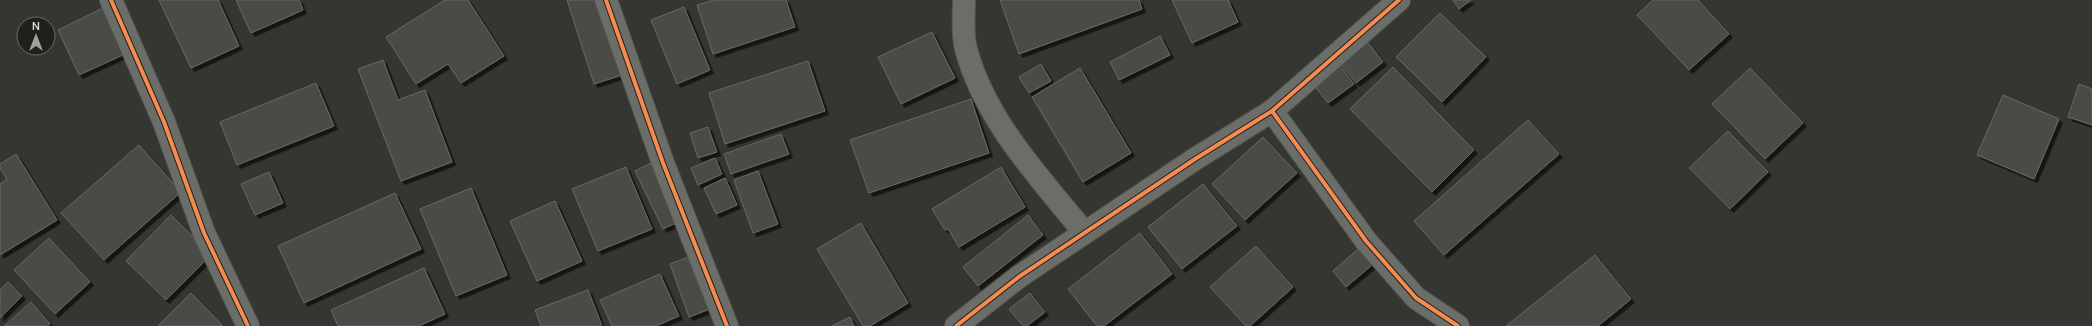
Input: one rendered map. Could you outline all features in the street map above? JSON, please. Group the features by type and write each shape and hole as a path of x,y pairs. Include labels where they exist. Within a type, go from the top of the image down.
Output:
{"street":[{"path":"110,0 164,122 204,234 248,326"},
{"path":"606,0 663,163 727,326"},
{"path":"964,0 966,48 977,80 995,116 1025,160 1084,232"},
{"path":"961,325 1020,276 1084,232 1272,111 1397,1"},
{"path":"1272,111 1366,241 1416,298 1458,326"}],"building":[{"path":"159,0 218,0 239,46 191,68"},
{"path":"236,0 299,0 303,10 251,33"},
{"path":"445,0 468,0 504,56 461,83 448,64 416,84 386,37"},
{"path":"567,0 598,0 622,75 594,84"},
{"path":"714,0 786,0 795,27 713,54 697,5"},
{"path":"1000,0 1139,0 1142,9 1019,54"},
{"path":"1172,0 1228,0 1238,22 1192,43"},
{"path":"1453,0 1471,0 1459,9"},
{"path":"1653,0 1698,0 1729,34 1689,70 1637,15"},
{"path":"684,7 710,70 677,84 651,20"},
{"path":"103,8 125,54 79,75 58,30"},
{"path":"1440,13 1486,57 1442,102 1396,57"},
{"path":"932,32 955,78 901,104 878,57"},
{"path":"1160,36 1170,55 1119,80 1110,62"},
{"path":"1366,40 1383,62 1356,83 1339,61"},
{"path":"383,60 398,100 425,90 452,162 401,181 358,69"},
{"path":"808,61 825,111 725,144 709,93"},
{"path":"1041,64 1051,81 1029,93 1019,77"},
{"path":"1339,64 1354,84 1328,103 1313,84"},
{"path":"1393,67 1474,150 1432,192 1350,109"},
{"path":"1080,68 1131,153 1083,182 1032,97"},
{"path":"1750,68 1803,123 1765,159 1712,104"},
{"path":"316,83 334,126 237,165 220,122"},
{"path":"2079,84 2092,89 2092,125 2068,117"},
{"path":"2003,95 2059,119 2034,179 1977,155"},
{"path":"971,99 989,153 869,193 850,140"},
{"path":"1528,120 1559,154 1444,255 1414,221"},
{"path":"708,127 717,152 698,158 690,133"},
{"path":"1728,131 1768,172 1730,209 1689,168"},
{"path":"781,134 789,154 731,174 724,154"},
{"path":"1263,137 1297,173 1245,220 1212,184"},
{"path":"139,145 181,192 104,260 61,213"},
{"path":"16,154 57,220 0,255 0,184 7,179 0,168 0,164"},
{"path":"715,158 722,174 698,185 691,168"},
{"path":"653,162 680,221 663,229 635,171"},
{"path":"626,167 652,229 598,251 572,189"},
{"path":"1001,167 1025,207 959,247 948,229 945,230 932,209"},
{"path":"758,171 778,224 753,233 734,180"},
{"path":"269,172 283,203 255,215 241,184"},
{"path":"725,178 737,205 716,214 704,188"},
{"path":"1203,184 1237,226 1182,269 1148,227"},
{"path":"471,188 507,275 456,296 420,209"},
{"path":"395,193 421,249 304,303 278,246"},
{"path":"555,201 582,261 537,281 510,221"},
{"path":"171,215 211,255 166,300 126,261"},
{"path":"1028,215 1043,235 978,286 963,267"},
{"path":"861,223 908,303 870,326 863,326 817,249"},
{"path":"1140,233 1172,274 1104,326 1097,326 1068,289"},
{"path":"49,238 90,282 55,314 14,270"},
{"path":"1256,246 1293,287 1250,326 1246,326 1210,287"},
{"path":"1358,249 1372,265 1346,287 1333,271"},
{"path":"1595,255 1631,299 1598,326 1506,326"},
{"path":"691,256 710,309 689,317 670,264"},
{"path":"424,268 445,314 419,326 338,326 331,310"},
{"path":"660,274 679,316 656,326 612,326 600,300"},
{"path":"8,282 22,296 0,318 0,290"},
{"path":"588,290 602,326 541,326 535,310"},
{"path":"191,293 223,326 158,326"},
{"path":"1030,293 1045,312 1027,326 1023,326 1009,309"},
{"path":"31,302 50,324 48,326 4,326"},
{"path":"850,317 854,326 832,326"}],"cycle path":[{"path":"111,0 164,122 204,233 248,326"},
{"path":"606,0 663,163 727,326"},
{"path":"956,326 1020,276 1195,159 1272,111 1399,0"},
{"path":"1272,111 1366,241 1416,298 1458,326"}]}
